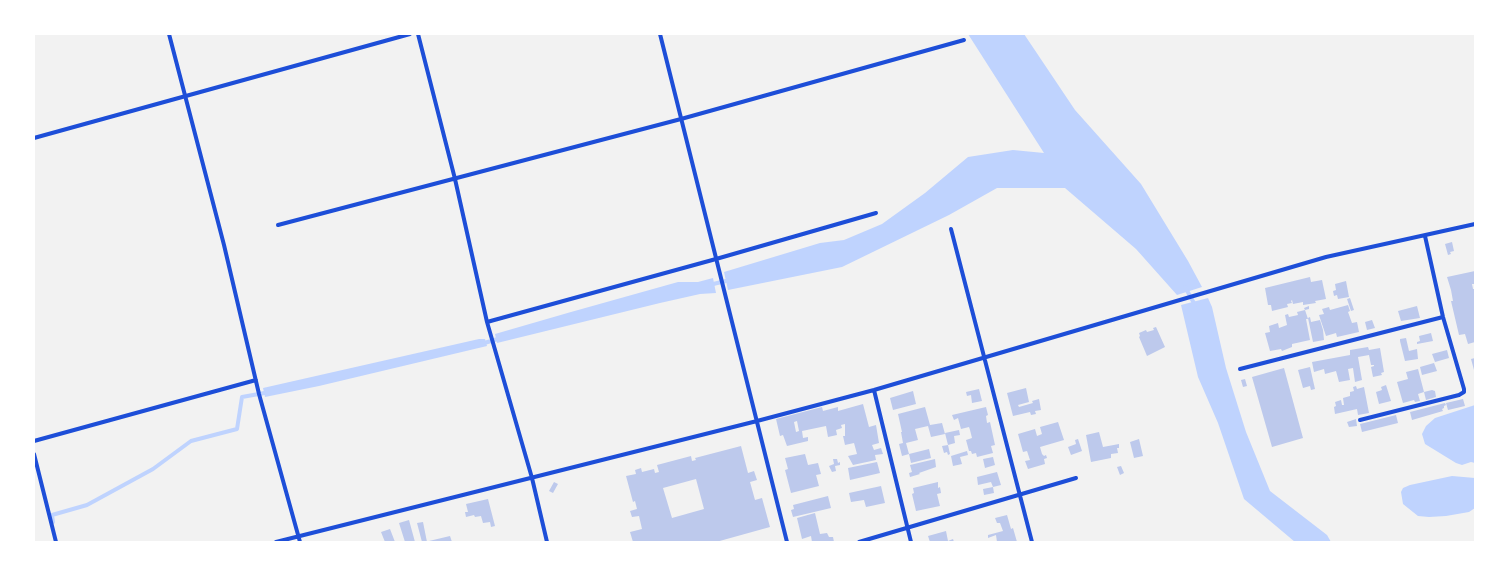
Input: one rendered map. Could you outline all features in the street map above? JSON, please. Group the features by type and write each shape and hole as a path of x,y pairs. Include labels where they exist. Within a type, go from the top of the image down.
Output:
{"street":[{"path":"169,34 224,245 256,380 300,542"},
{"path":"34,138 410,34"},
{"path":"418,34 455,179 486,322 532,478 547,542"},
{"path":"660,34 787,542"},
{"path":"278,225 681,119 964,40"},
{"path":"486,322 716,259 876,213"},
{"path":"276,542 757,421 874,390 1326,257 1475,224"},
{"path":"951,229 1032,542"},
{"path":"1360,420 1462,394 1464,389 1443,317 1425,236"},
{"path":"1240,369 1443,317"},
{"path":"34,441 256,380"},
{"path":"874,390 911,542"},
{"path":"34,454 56,542"},
{"path":"859,542 1076,478"}],"water":[{"path":"968,34 1024,34 1075,110 1141,184 1188,261 1202,287 1177,295 1136,249 1065,188 997,188 949,215 842,267 728,290 724,272 820,243 844,240 882,224 925,193 968,157 1013,150 1044,153"},
{"path":"713,278 716,293 700,294 660,303 497,343 495,334 678,282 698,282"},
{"path":"1208,298 1212,307 1226,368 1246,432 1270,491 1327,535 1331,542 1295,542 1244,499 1218,423 1198,377 1181,305"},
{"path":"479,339 485,339 487,346 319,386 265,397 263,388"},
{"path":"1475,405 1475,463 1471,462 1462,465 1456,463 1425,444 1422,434 1426,426 1435,418"},
{"path":"1452,476 1475,478 1475,508 1469,512 1446,516 1418,516 1403,504 1401,492 1403,488 1410,485"}],"building":[{"path":"1452,242 1454,251 1450,252 1451,254 1448,255 1445,244"},
{"path":"1475,271 1475,284 1472,284 1473,289 1475,289 1475,342 1468,344 1465,334 1459,335 1451,301 1453,301 1451,290 1447,277"},
{"path":"1310,277 1311,282 1322,280 1326,299 1315,301 1316,303 1303,305 1303,302 1293,304 1292,300 1292,303 1287,304 1288,307 1272,311 1271,305 1268,305 1265,288"},
{"path":"1346,281 1349,297 1338,299 1337,295 1334,296 1333,291 1336,290 1335,284"},
{"path":"1350,298 1354,310 1351,311 1347,299"},
{"path":"1348,305 1350,311 1348,312 1352,323 1357,322 1359,332 1337,337 1336,333 1326,336 1319,315 1324,314 1322,309 1329,307 1330,310"},
{"path":"1309,306 1309,309 1305,310 1304,308"},
{"path":"1417,306 1420,318 1401,321 1398,311"},
{"path":"1305,310 1308,319 1306,319 1310,340 1292,344 1292,347 1282,351 1281,349 1270,351 1265,333 1270,332 1269,326 1278,323 1279,328 1287,325 1285,315 1288,314 1289,317 1298,315 1297,312"},
{"path":"1310,317 1311,322 1320,320 1324,340 1313,342 1308,318"},
{"path":"1372,320 1375,328 1367,330 1365,322"},
{"path":"1156,327 1165,347 1147,356 1139,337 1139,333 1146,330 1147,332 1154,330 1153,328"},
{"path":"1431,333 1433,341 1417,344 1417,342 1420,341 1419,336"},
{"path":"1406,338 1409,351 1417,349 1418,359 1405,361 1400,339"},
{"path":"1368,347 1369,350 1380,348 1384,372 1381,373 1382,375 1373,377 1371,367 1374,365 1371,365 1369,355 1358,357 1362,380 1355,382 1353,368 1348,369 1350,380 1339,382 1336,371 1325,374 1324,369 1314,372 1312,362 1350,355 1350,350"},
{"path":"1447,350 1449,358 1435,362 1432,354"},
{"path":"1475,358 1475,370 1474,370 1471,359"},
{"path":"1434,363 1437,371 1422,375 1420,367"},
{"path":"1310,367 1315,389 1311,390 1310,386 1303,388 1298,370"},
{"path":"1284,368 1303,438 1272,447 1252,377"},
{"path":"1418,369 1424,392 1418,394 1420,401 1415,402 1414,400 1403,403 1397,382 1408,379 1406,372"},
{"path":"1245,379 1247,386 1243,387 1241,380"},
{"path":"1386,385 1391,401 1379,404 1376,392 1382,390 1381,387"},
{"path":"1356,386 1357,389 1364,387 1369,413 1358,415 1357,409 1335,414 1335,402 1341,400 1342,405 1344,405 1343,398 1350,396 1350,392 1354,391 1353,387"},
{"path":"1026,388 1029,402 1018,405 1019,407 1033,403 1032,401 1039,399 1041,410 1035,411 1036,414 1031,415 1030,412 1013,416 1007,393"},
{"path":"979,389 982,401 972,403 971,395 967,396 966,392"},
{"path":"1432,390 1435,391 1436,397 1426,400 1424,392"},
{"path":"913,391 916,404 893,410 890,398"},
{"path":"1463,399 1465,406 1448,410 1446,403"},
{"path":"1445,403 1446,405 1442,409 1443,411 1412,420 1410,412"},
{"path":"863,404 869,427 876,425 879,443 872,445 874,450 881,448 883,454 875,455 876,460 853,465 848,456 857,454 854,443 845,445 843,436 845,436 845,424 841,425 842,428 836,430 837,435 828,437 826,426 802,431 803,438 808,437 808,441 787,446 783,435 780,436 776,419 822,407 823,411 838,407 838,411","holes":["797,421 799,431 796,432 794,422"]},
{"path":"925,407 930,425 942,423 945,434 931,437 928,426 915,429 918,440 906,443 909,454 902,456 899,444 903,443 902,432 898,414"},
{"path":"986,407 988,415 986,416 987,423 990,422 995,445 991,446 993,453 977,457 976,453 972,454 971,451 969,451 966,440 972,438 969,427 961,429 958,418 954,420 952,415"},
{"path":"1396,415 1398,423 1362,432 1360,424"},
{"path":"1356,419 1357,426 1349,427 1347,422"},
{"path":"1058,422 1064,440 1040,447 1042,454 1044,456 1046,455 1047,458 1044,459 1045,464 1028,469 1025,461 1030,460 1027,451 1023,452 1018,434 1035,429 1037,436 1042,434 1040,427"},
{"path":"959,430 960,435 954,436 955,443 948,445 945,433"},
{"path":"1099,432 1103,447 1119,444 1119,448 1117,448 1118,453 1111,454 1111,458 1091,462 1086,435"},
{"path":"1078,439 1082,451 1071,455 1068,447 1076,444 1075,440"},
{"path":"1139,439 1143,456 1134,458 1130,442"},
{"path":"948,445 950,454 948,455 947,452 944,453 942,446"},
{"path":"741,446 748,473 754,471 757,480 750,482 755,500 762,498 770,527 716,542 633,542 630,532 642,529 639,516 632,517 630,511 637,509 635,501 633,502 626,476 636,474 635,470 641,468 642,472 654,469 655,473 659,472 657,465 691,456 692,461 696,460 695,458","holes":["696,479 704,509 672,518 663,488"]},
{"path":"929,449 931,458 911,463 909,454"},
{"path":"967,451 968,455 960,457 962,464 953,466 951,456"},
{"path":"805,454 808,465 818,463 821,474 816,475 819,486 791,493 785,470 788,469 785,458"},
{"path":"993,457 995,465 985,468 983,459"},
{"path":"833,459 837,459 838,463 840,462 840,465 835,466 836,471 832,472 829,466 834,464"},
{"path":"935,459 936,467 910,477 909,473 912,472 910,465"},
{"path":"877,462 880,473 850,480 848,468"},
{"path":"1121,466 1124,473 1120,475 1117,467"},
{"path":"997,472 1001,485 993,487 991,482 978,485 977,477"},
{"path":"554,482 558,484 553,493 549,491"},
{"path":"938,482 938,488 940,487 941,493 937,494 940,506 916,511 912,494 914,493 913,488"},
{"path":"881,486 885,503 866,507 864,500 851,502 849,493"},
{"path":"993,487 994,493 984,495 983,489"},
{"path":"828,496 831,508 793,517 791,510 794,509 793,505"},
{"path":"488,499 495,526 491,527 490,522 483,523 481,516 475,517 474,515 466,517 465,512 468,512 466,504"},
{"path":"815,513 820,534 827,533 829,537 833,537 834,542 812,542 811,536 802,539 797,518"},
{"path":"1007,515 1017,542 997,542 996,535 988,538 988,535 1003,531 1000,523 997,523 995,518"},
{"path":"409,520 415,542 405,542 399,523"},
{"path":"423,522 427,542 422,542 417,523"},
{"path":"390,529 395,542 385,542 381,532"},
{"path":"946,531 948,541 953,539 954,542 930,542 928,536"},
{"path":"450,536 452,542 429,542 429,541"}],"waterway":[{"path":"709,285 730,280"},
{"path":"1185,287 1195,305"},
{"path":"481,344 501,338"},
{"path":"53,522 52,515 87,505 153,469 191,441 237,429 242,397 270,392"}]}
